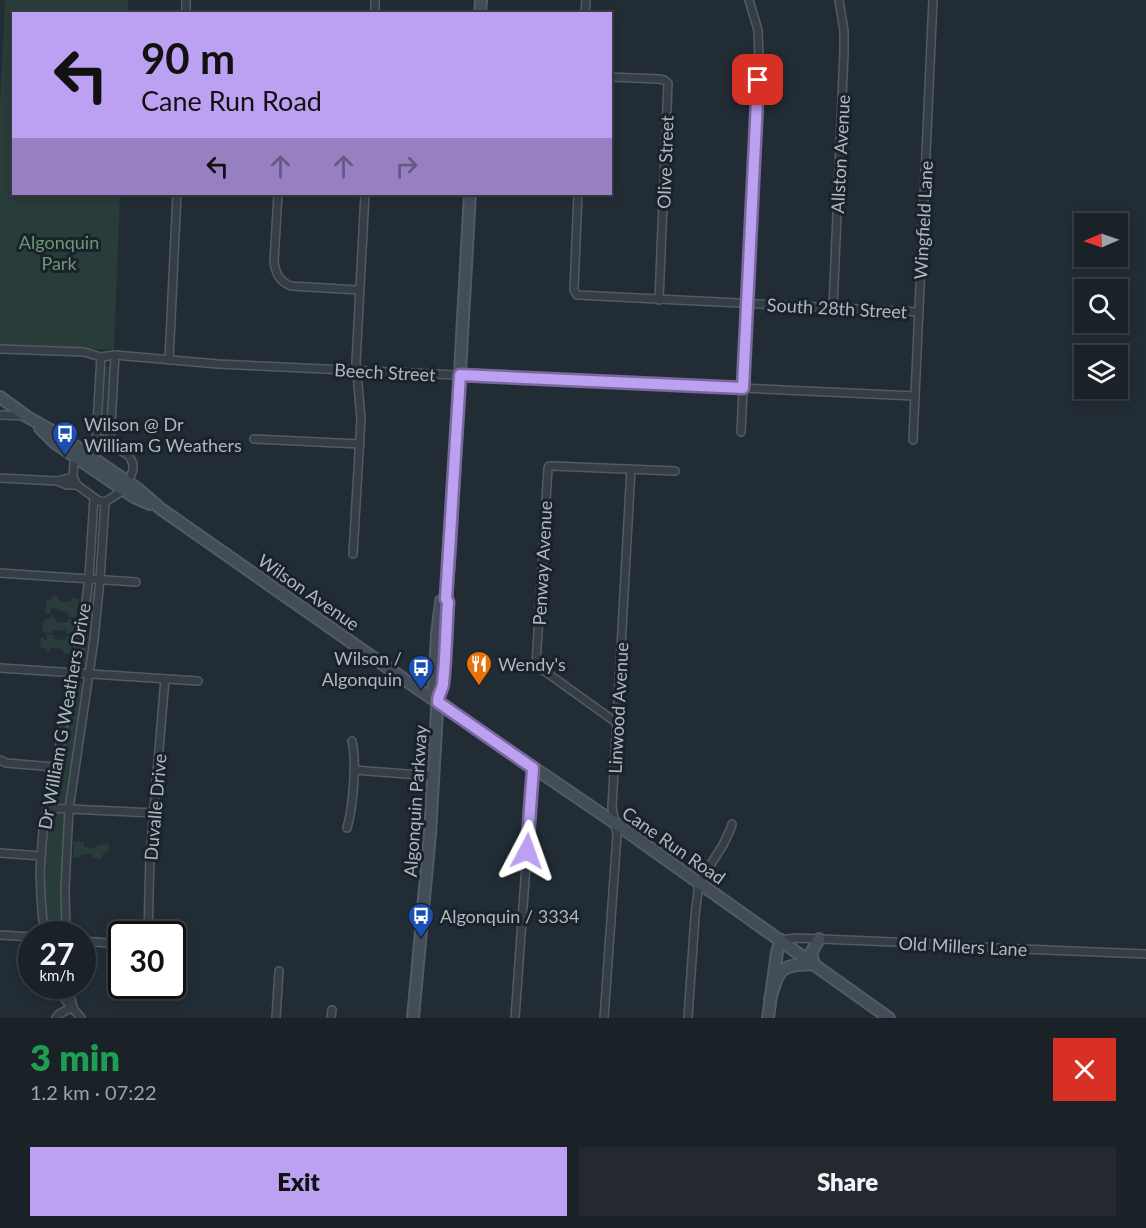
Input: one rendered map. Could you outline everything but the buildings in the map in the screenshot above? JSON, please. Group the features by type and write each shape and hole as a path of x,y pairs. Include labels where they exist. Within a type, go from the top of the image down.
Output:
{"main road":[{"name":"Algonquin Parkway","path":"413,1018 424,904 438,698 442,688 448,602 446,599 470,195"},
{"name":"Wilson Avenue","path":"0,397 26,416 59,435 79,454 438,698"},
{"name":"Cane Run Road","path":"438,698 533,768 615,823 889,1018"},
{"path":"770,999 778,976 785,968 793,964 814,964 811,953 819,939"},
{"path":"768,1018 777,952 781,940"}],"street":[{"path":"741,432 759,52 758,30 749,0"},
{"name":"Allston Avenue","path":"833,308 844,52 844,31 839,0"},
{"name":"Wingfield Lane","path":"913,440 933,0"},
{"name":"Olive Street","path":"612,77 664,80 668,83 659,300"},
{"path":"169,360 177,195"},
{"path":"278,195 274,262 276,272 282,281 291,286 359,290"},
{"path":"353,554 361,410 356,362 365,195"},
{"name":"South 28th Street","path":"578,195 574,290 580,295 919,312"},
{"name":"Beech Street","path":"0,349 84,352 101,357 116,355 356,370 915,396"},
{"path":"110,443 116,355"},
{"path":"96,440 101,357"},
{"path":"0,415 26,416"},
{"path":"104,439 110,443 129,456 133,470 126,486 105,502 99,501 76,485 73,477 74,463 79,454 96,440 104,439"},
{"path":"254,439 360,444"},
{"name":"Penway Avenue","path":"617,723 536,665 548,468 553,466 631,469"},
{"path":"631,469 675,471"},
{"name":"Linwood Avenue","path":"604,1018 617,835 612,807 631,469"},
{"path":"0,478 57,481 73,477"},
{"path":"57,481 67,485 76,485"},
{"name":"Dr William G Weathers Drive","path":"43,921 42,831 83,625 89,578 94,498"},
{"name":"Dr William G Weathers Drive","path":"66,921 69,809 89,674 100,579 105,502"},
{"path":"0,573 135,582"},
{"path":"0,668 198,681"},
{"name":"Duvalle Drive","path":"148,921 150,857 165,679"},
{"path":"347,828 351,811 354,770 352,741"},
{"path":"2,763 55,767"},
{"path":"515,1018 533,768"},
{"path":"354,770 433,776"},
{"path":"48,808 154,813"},
{"path":"688,1018 699,883 723,845 732,824"},
{"path":"0,853 41,856"},
{"path":"0,935 18,936"},
{"name":"Old Millers Lane","path":"781,940 797,938 1146,954"},
{"path":"276,1018 279,971"},
{"path":"64,999 81,1018"},
{"path":"71,999 73,1007"},
{"path":"56,1018 73,1007"}],"green space":[{"name":"Algonquin Park","path":"5,0 128,0 128,12 12,12 12,195 120,195 114,350 0,345 0,104"},
{"path":"104,367 111,367 109,436 100,435"},
{"path":"90,588 96,589 87,667 79,666"},
{"path":"53,596 59,596 58,600 61,602 70,602 72,598 79,599 76,618 68,617 68,612 51,608 50,614 45,613 47,600 53,599"},
{"path":"51,615 56,618 57,622 76,619 74,634 66,634 66,630 53,630 52,633 42,632 44,619 50,619"},
{"path":"47,634 55,635 54,639 65,640 66,636 74,636 71,654 64,653 62,649 50,648 50,651 45,651 45,648 40,647 41,638 47,640"},
{"path":"76,682 85,683 67,800 64,804 59,804 52,801 52,794"},
{"path":"63,812 66,816 62,921 47,921 44,872 49,813"},
{"path":"74,841 84,842 84,847 95,848 109,843 108,852 103,854 101,859 93,858 93,854 82,854 80,857 73,858"}],"place":[{"name":"Wilson @ Dr William G Weathers","path":"65,457"},
{"name":"Wendy's","path":"479,687"},
{"name":"Wilson / Algonquin","path":"421,691"},
{"name":"Algonquin / 3334","path":"421,939"}],"route":[{"path":"527,851 533,768 438,702 444,672 448,602 446,599 460,375 743,388 758,80"}]}
